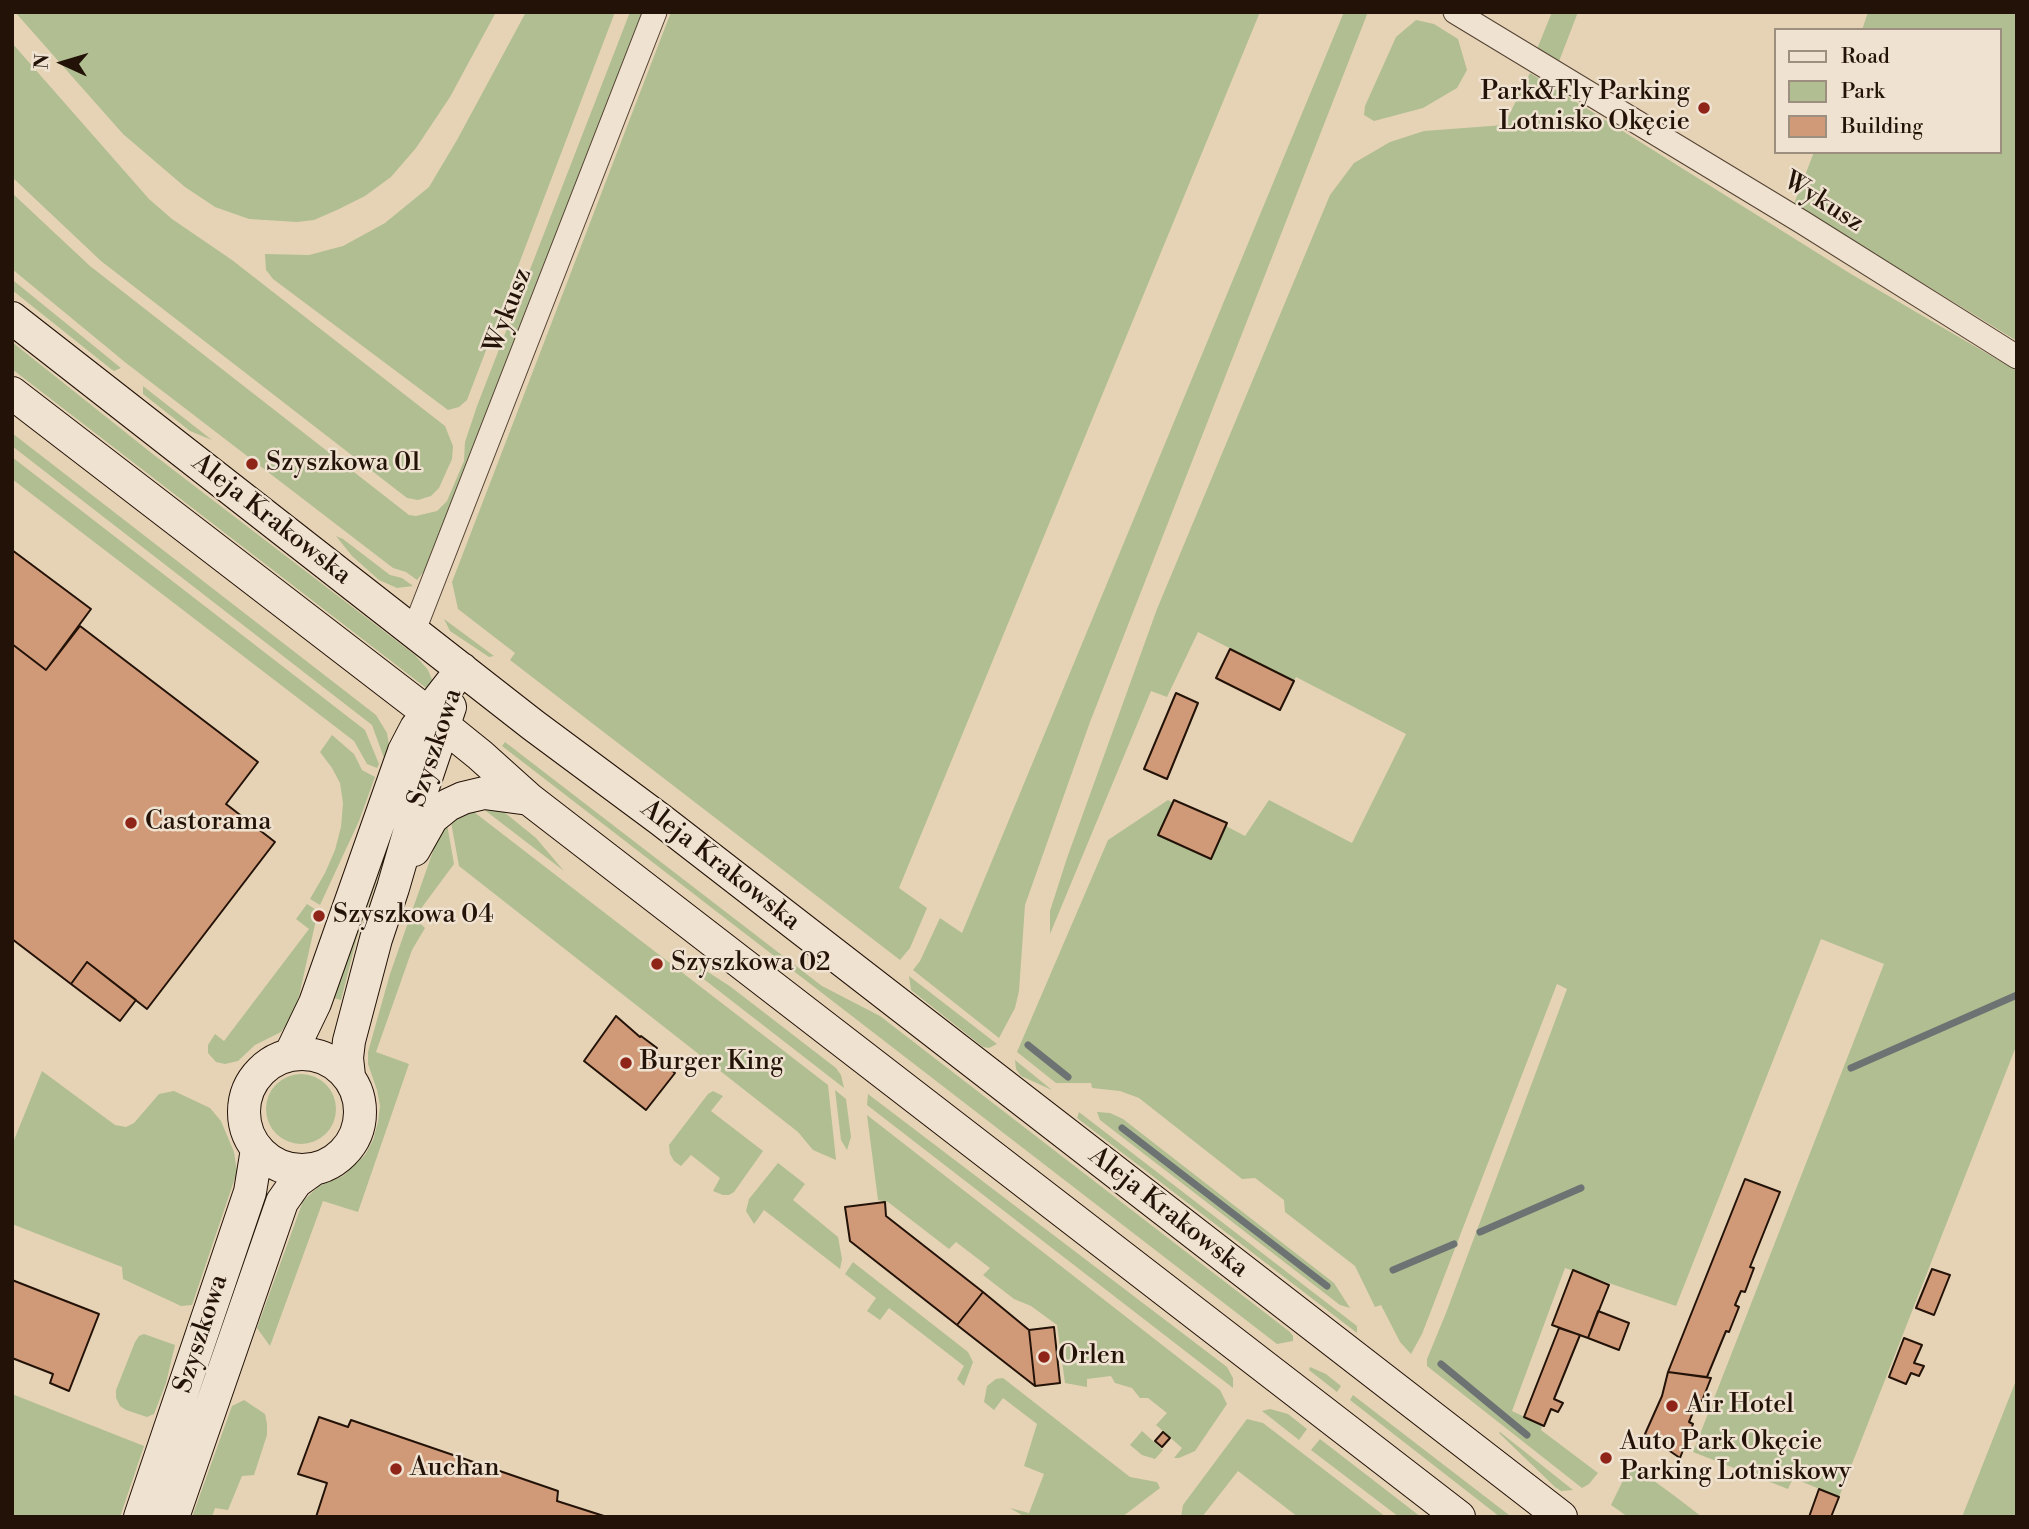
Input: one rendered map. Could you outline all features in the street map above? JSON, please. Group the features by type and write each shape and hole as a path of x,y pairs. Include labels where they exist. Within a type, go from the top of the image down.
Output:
{"main road":[{"name":"Aleja Krakowska","path":"12,317 533,725 661,820 1560,1517"},
{"path":"12,393 436,720 530,799 1459,1517"},
{"name":"Szyszkowa","path":"349,1076 349,1041 376,939 420,794 436,720 463,669"},
{"name":"Szyszkowa","path":"290,1055 316,1003 404,751 416,728 436,720"},
{"path":"393,888 432,818 448,805 484,793 530,799"},
{"path":"304,1054 329,1060 349,1076 360,1103 360,1118 357,1132 340,1156 328,1165 299,1170 283,1167 269,1160 257,1149 245,1124 246,1095 263,1069 276,1060 304,1054"},
{"name":"Szyszkowa","path":"140,1517 250,1192 257,1149"},
{"name":"Szyszkowa","path":"173,1517 282,1202 296,1182 314,1169"}],"street":[{"name":"Wykusz","path":"414,630 655,12"},
{"name":"Wykusz","path":"1455,12 1792,216 2017,357"}],"green space":[{"path":"15,12 496,12 450,97 416,148 391,177 365,196 337,210 314,220 297,222 249,219 215,207 185,187 123,134"},
{"path":"526,12 615,12 467,400 459,407 448,410 273,279 266,270 265,254 309,255 343,246 385,223 429,187"},
{"path":"630,12 643,12 429,565 417,580 406,572 393,568 126,363 12,269 12,193 90,266 409,515 437,511 447,501 464,461 465,442 477,406"},
{"path":"671,12 1260,12 899,888 927,908 910,948 900,960 510,660 515,653 458,609 452,582"},
{"path":"1344,12 1368,12 1090,722 1025,905 1019,991 1015,1008 999,1038 913,970 940,918 962,933"},
{"path":"1552,12 1578,12 1558,64 1537,49"},
{"path":"1868,12 2017,12 2017,341 1794,204 1813,154 2001,154 2001,28 1863,28"},
{"path":"1416,20 1434,24 1458,39 1467,70 1457,88 1423,108 1374,121 1364,115 1365,106 1396,37"},
{"path":"12,43 149,199 172,219 232,260 445,426 453,446 452,459 439,488 431,496 418,500 407,498 101,261 12,177"},
{"path":"1530,73 1851,274 2017,371 2017,1044 1839,1497 1793,1478 1788,1489 1693,1452 1884,964 1821,939 1676,1306 1565,1268 1512,1411 1542,1425 1541,1430 1598,1473 1582,1488 1427,1366 1427,1359 1567,989 1557,984 1422,1334 1411,1354 1400,1342 1381,1305 1375,1307 1355,1266 1285,1212 1284,1200 1255,1178 1242,1179 1139,1098 1120,1091 1092,1088 1091,1083 1056,1083 1017,1052 1108,840 1168,800 1173,803 1158,835 1211,859 1226,826 1245,836 1269,800 1352,843 1406,734 1296,677 1294,681 1198,632 1167,697 1151,691 1050,934 1050,911 1067,858 1157,609 1330,195 1354,163 1390,142 1424,131 1504,125"},
{"path":"14,281 121,368 114,371 111,369 12,290"},
{"path":"12,342 154,455 415,655 428,670 436,689 430,691 12,369"},
{"path":"143,386 212,440 190,431 143,394"},
{"path":"12,433 376,715 387,733 387,759 384,758 372,725 12,446"},
{"path":"12,457 365,730 379,764 377,768 367,764 354,741 12,479"},
{"path":"336,536 390,575 402,578 413,586 397,588 379,580 352,556"},
{"path":"444,619 494,656 489,657 450,631"},
{"path":"332,735 354,754 362,770 375,777 359,821 320,905 310,899 335,850 343,803 340,783 320,752"},
{"path":"505,742 822,986 880,1016 1290,1332 1293,1341 1277,1344 502,746"},
{"path":"403,787 409,789 357,937 341,1000 330,997"},
{"path":"478,805 504,812 536,838 564,871"},
{"path":"474,812 828,1085 836,1160 813,1150 798,1132 459,866 451,822"},
{"path":"447,824 454,864 414,918 425,928 412,950 376,1052 409,1064 358,1212 323,1201 270,1346 257,1328 303,1201 319,1186 343,1176 365,1155 373,1140 380,1106 368,1064 368,1052 390,974 439,834"},
{"path":"307,904 318,911 292,1017 281,1032 255,1045 238,1061 225,1064 216,1062 208,1053 208,1045 215,1034 224,1041 309,929 296,919"},
{"path":"683,963 705,970 731,987 836,1068 844,1088"},
{"path":"909,976 997,1044 989,1048 983,1047 911,990"},
{"path":"1015,1060 1052,1090 1021,1076 1016,1069"},
{"path":"42,1071 115,1125 126,1127 134,1123 159,1094 174,1091 210,1108 221,1121 234,1152 237,1172 192,1305 181,1306 123,1279 122,1267 12,1224 12,1145"},
{"path":"301,1074 320,1080 330,1090 336,1109 330,1128 320,1138 301,1144 282,1138 272,1128 266,1109 272,1090 282,1080"},
{"path":"835,1090 846,1099 851,1137 847,1150 841,1140"},
{"path":"713,1091 723,1096 711,1111 763,1151 734,1192 729,1195 713,1191 720,1178 691,1155 681,1166 670,1154 669,1145"},
{"path":"868,1094 1227,1367 1233,1378 1233,1388 867,1105"},
{"path":"1079,1112 1357,1326 1357,1333 1077,1118"},
{"path":"1097,1112 1110,1113 1123,1119 1334,1283 1350,1308 1340,1305 1100,1120"},
{"path":"867,1115 1220,1390 1227,1404 1195,1451 1174,1458 1182,1448 1156,1425 1167,1413 1148,1398 1140,1398 1132,1388 1115,1383 1111,1376 1087,1379 1087,1387 1065,1383 1057,1325 1031,1306 1014,1299 983,1275 990,1268 956,1242 949,1249 888,1202 878,1200"},
{"path":"778,1163 805,1184 793,1200 838,1237 842,1259 840,1269 764,1210 754,1224 746,1211 749,1199"},
{"path":"853,1262 968,1352 973,1362 964,1386 957,1379 964,1366 889,1308 880,1320 867,1311 876,1298 845,1274"},
{"path":"144,1334 175,1345 166,1383 154,1414 147,1417 126,1410 116,1398 116,1390 135,1342"},
{"path":"1310,1367 1326,1374 1341,1386 1337,1392 1309,1370"},
{"path":"1003,1378 1130,1477 1157,1482 1160,1488 1122,1517 1025,1517 1010,1508 1029,1513 1044,1474 1024,1466 1037,1424 1003,1398 994,1410 984,1402 987,1386 996,1379"},
{"path":"2017,1378 2017,1517 1962,1517"},
{"path":"12,1394 144,1446 120,1517 12,1517"},
{"path":"1353,1395 1511,1517 1500,1517 1350,1400"},
{"path":"244,1400 265,1414 267,1424 267,1435 254,1475 242,1476 228,1510 215,1508 212,1517 192,1517 232,1406"},
{"path":"1270,1409 1288,1414 1307,1429 1299,1440 1262,1411"},
{"path":"1247,1419 1263,1423 1386,1517 1298,1517 1238,1471 1202,1517 1181,1517 1183,1505"},
{"path":"1142,1431 1163,1450 1155,1459 1142,1455 1130,1445"},
{"path":"1500,1432 1573,1490 1561,1491 1555,1487"},
{"path":"1320,1439 1421,1517 1399,1517 1311,1450"},
{"path":"1631,1464 1702,1517 1628,1517 1611,1505"}],"building":[{"path":"12,550 91,609 46,670 12,644"},
{"name":"Castorama","path":"80,626 258,762 226,804 275,842 147,1009 87,962 71,984 12,939 12,644 46,670"},
{"path":"1230,649 1294,681 1280,710 1216,678"},
{"path":"1176,693 1198,703 1167,779 1144,769"},
{"path":"1174,800 1227,823 1211,859 1158,835"},
{"path":"87,962 136,1000 120,1021 71,984"},
{"name":"Burger King","path":"616,1016 657,1048 654,1052 666,1061 664,1064 675,1073 646,1110 584,1061"},
{"path":"1745,1179 1780,1192 1750,1267 1754,1268 1745,1292 1741,1291 1735,1305 1739,1307 1707,1377 1668,1372"},
{"path":"885,1202 886,1216 983,1292 957,1325 850,1241 845,1207"},
{"path":"1932,1269 1950,1275 1934,1315 1916,1308"},
{"path":"1573,1270 1609,1285 1588,1338 1552,1325"},
{"path":"12,1280 99,1314 69,1391 50,1383 53,1374 12,1358"},
{"name":"Orlen","path":"983,1292 1029,1330 1035,1386 957,1325"},
{"path":"1598,1311 1629,1323 1619,1350 1588,1338"},
{"name":"Orlen","path":"1054,1327 1060,1383 1035,1386 1029,1330"},
{"path":"1559,1328 1580,1335 1554,1399 1563,1403 1558,1412 1551,1409 1544,1426 1524,1417"},
{"path":"1904,1338 1922,1345 1914,1363 1924,1366 1919,1376 1911,1373 1906,1384 1889,1377"},
{"path":"1668,1372 1711,1378 1702,1401 1698,1400 1689,1422 1693,1424 1680,1458 1645,1434 1662,1396"},
{"name":"Auchan","path":"319,1417 348,1427 351,1420 558,1491 557,1501 607,1517 316,1517 327,1483 298,1474"},
{"path":"1163,1432 1170,1438 1162,1447 1155,1441"},
{"path":"1819,1489 1839,1497 1831,1517 1809,1517"}],"waterway":[{"path":"1851,1068 2017,995"},
{"path":"1028,1045 1068,1077"},
{"path":"1122,1128 1327,1286"},
{"path":"1480,1232 1581,1188"},
{"path":"1393,1270 1454,1244"},
{"path":"1441,1364 1527,1435"}],"place":[{"name":"Park&Fly Parking Lotnisko Okęcie","path":"1704,108"},
{"name":"Szyszkowa 01","path":"252,464"},
{"name":"Castorama","path":"131,823"},
{"name":"Szyszkowa 04","path":"319,916"},
{"name":"Szyszkowa 02","path":"657,964"},
{"name":"Burger King","path":"626,1063"},
{"name":"Orlen","path":"1044,1357"},
{"name":"Air Hotel","path":"1672,1406"},
{"name":"Auto Park Okęcie Parking Lotniskowy","path":"1606,1458"},
{"name":"Auchan","path":"396,1469"}]}
